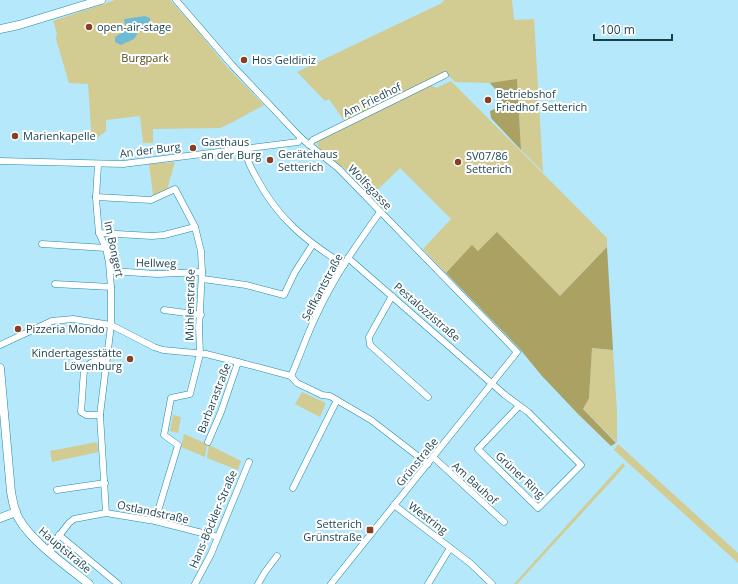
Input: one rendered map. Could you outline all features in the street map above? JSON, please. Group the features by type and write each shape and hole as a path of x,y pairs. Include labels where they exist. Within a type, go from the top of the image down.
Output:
{"main road":[{"path":"0,29 101,0"},
{"name":"Hauptstraße","path":"0,368 2,408 11,492 16,512 28,533 89,584"},
{"path":"0,518 16,512"}],"street":[{"name":"Wolfsgasse","path":"176,0 232,65 301,138 339,169 518,352"},
{"name":"Am Friedhof","path":"309,145 313,140 445,75"},
{"name":"An der Burg","path":"0,161 123,164 298,142 301,138"},
{"path":"246,148 246,156 250,168 267,198 287,222 313,244 344,265"},
{"name":"Im Bongert","path":"98,164 96,197 100,233 106,248 111,287 111,325 100,415 106,512"},
{"name":"Mühlenstraße","path":"96,197 151,200 175,189 195,228 201,251 203,279 199,328 200,354 190,394 172,398 164,435 178,445 155,521"},
{"name":"Selfkantstraße","path":"291,376 316,314 348,258 380,212"},
{"path":"100,233 152,236 195,228"},
{"path":"42,244 106,248"},
{"path":"203,279 246,285 284,295 295,272 313,244"},
{"name":"Pestalozzistraße","path":"348,258 492,382"},
{"name":"Hellweg","path":"110,271 157,274 202,272"},
{"path":"54,284 111,287"},
{"path":"392,296 369,337 370,345 428,397"},
{"path":"164,310 201,315"},
{"path":"0,345 52,321 73,319 111,325 163,350 200,354 291,376 297,383 322,395 330,396 371,420 428,464"},
{"name":"Grünstraße","path":"331,584 459,426 492,382 518,352"},
{"path":"100,415 86,415 82,412 84,370 88,365 95,361 106,362"},
{"name":"Barbarastraße","path":"208,442 221,412 238,362"},
{"name":"Grüner Ring","path":"492,382 520,406 581,465 538,508 478,449 520,406"},
{"path":"292,488 337,400"},
{"name":"Am Bauhof","path":"433,457 504,522"},
{"name":"Hans-Böckler-Straße","path":"195,584 204,570 249,462"},
{"path":"58,490 105,483"},
{"name":"Westring","path":"394,505 470,563 492,584"},
{"path":"48,550 69,523 74,519 106,512"},
{"name":"Ostlandstraße","path":"106,512 155,521 218,537"},
{"path":"59,535 118,584"},
{"path":"428,584 450,548"},
{"path":"258,584 264,572 277,556"}],"green space":[{"name":"Burgpark","path":"115,0 170,0 192,24 227,67 264,105 220,128 153,129 153,143 143,143 140,116 106,120 106,131 92,142 88,84 69,83 56,39 57,33 53,21"},
{"path":"444,0 512,0 514,20 534,19 543,172 521,150 517,80 490,83 455,82 446,73 345,122 329,99 325,101 297,72 442,3"},
{"path":"451,81 607,238 607,247 560,296 497,233 478,251 472,246 446,273 423,249 451,219 400,168 372,195 342,166 335,164 319,148 316,141 431,85 436,88"},
{"path":"175,162 168,186 169,189 153,195 149,164"},
{"path":"592,348 613,350 617,412 617,443 583,409 589,397"},
{"path":"302,392 326,403 320,417 295,404"},
{"path":"173,415 181,417 178,433 170,431"},
{"path":"184,434 207,444 205,457 181,447"},
{"path":"97,442 98,452 52,462 50,451"},
{"path":"618,444 738,553 738,563 614,450"},
{"path":"209,445 241,461 238,470 207,458"},
{"path":"623,463 625,466 517,584 514,584"}],"shaded area":[{"path":"517,79 521,150 491,118 490,111 502,104 501,96 490,83"},
{"path":"497,232 560,296 607,247 613,350 592,348 589,398 583,409 616,443 611,446 579,415 542,376 519,348 446,273 472,245 478,251"}],"water":[{"path":"145,16 150,18 150,21 139,31 134,39 121,45 115,42 115,37 126,30 124,19"}],"place":[{"name":"open-air-stage","path":"89,27"},
{"name":"Hos Geldiniz","path":"244,60"},
{"name":"Betriebshof Friedhof Setterich","path":"488,100"},
{"name":"Marienkapelle","path":"15,136"},
{"name":"Gasthaus an der Burg","path":"193,148"},
{"name":"Gerätehaus Setterich","path":"270,160"},
{"name":"SV07/86 Setterich","path":"458,162"},
{"name":"Pizzeria Mondo","path":"18,329"},
{"name":"Kindertagesstätte Löwenburg","path":"130,359"},
{"name":"Setterich Grünstraße","path":"370,530"}]}
